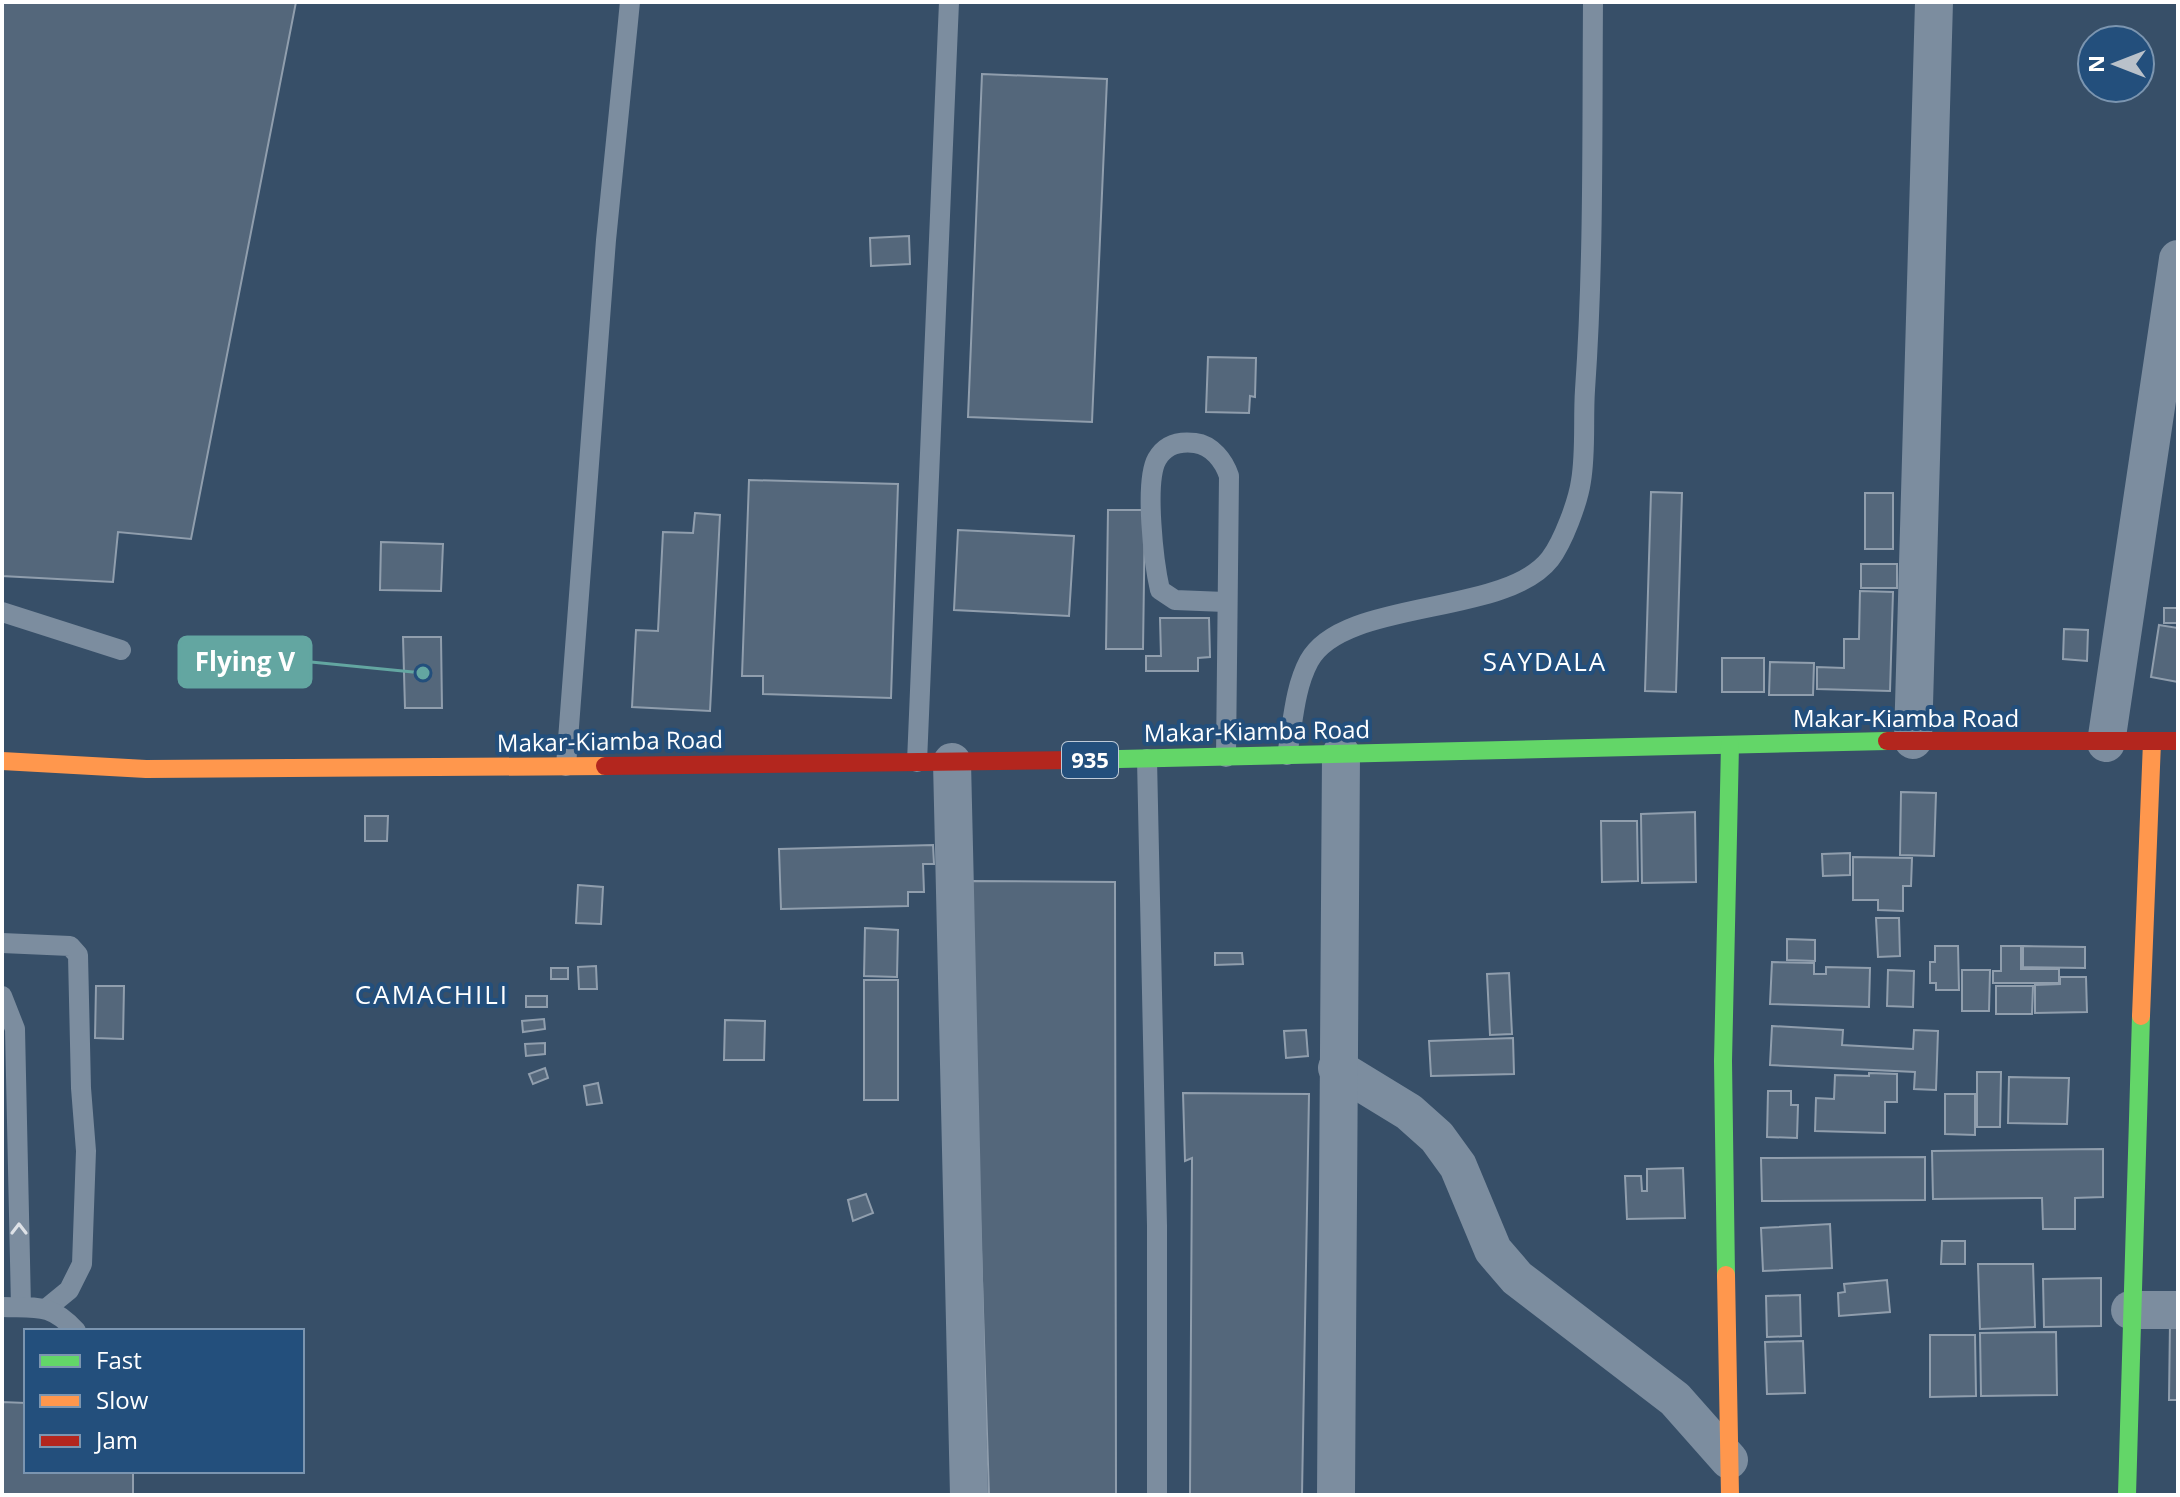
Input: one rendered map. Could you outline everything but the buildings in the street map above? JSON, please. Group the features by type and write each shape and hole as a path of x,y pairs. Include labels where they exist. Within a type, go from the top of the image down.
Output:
{"main road":[{"name":"Makar-Kiamba Road","path":"2,761 146,769 566,766 1147,759 1913,740 2178,741"},
{"path":"2127,1495 2130,1310 2152,742"},
{"path":"1729,1478 1723,1061 1730,745"}],"street":[{"path":"1913,740 1934,2"},
{"path":"2106,743 2167,417 2178,259"},
{"path":"1336,1495 1341,754"},
{"path":"935,762 969,1495"},
{"path":"1337,1068 1409,1112 1437,1137 1458,1166 1493,1250 1517,1278 1675,1399 1729,1478"},
{"path":"2130,1310 2178,1310"}],"lane":[{"path":"566,766 606,240 630,2"},
{"path":"935,762 949,2"},
{"path":"1287,755 1300,687 1311,657 1341,634 1378,620 1507,588 1532,576 1549,560 1562,539 1581,483 1592,295 1593,2"},
{"path":"1225,602 1175,600 1160,590 1155,571 1154,468 1164,450 1175,444 1200,443 1211,449 1229,476 1231,495 1225,602 1226,757"},
{"path":"2,612 121,650"},
{"path":"1147,759 1157,1226 1157,1495"},
{"path":"2,943 70,946 78,955 81,1088 86,1151 82,1264 69,1290 47,1308"},
{"path":"2,996 15,1029 11,1307 47,1308 59,1313 74,1329"}],"traffic: fast":[{"path":"1076,760 1887,741"},
{"path":"1726,1275 1723,1061 1730,745"},
{"path":"2127,1495 2141,1016"}],"traffic: slow":[{"path":"2141,1016 2152,742"},
{"path":"2,761 146,769 605,766"},
{"path":"1726,1275 1730,1495"}],"traffic: jam":[{"path":"1887,741 2178,741"},
{"path":"605,766 1076,760"}],"place":[{"name":"Flying V","path":"423,673"}],"district":[{"name":"SAYDALA","path":"1545,662"},
{"name":"CAMACHILI","path":"432,995"}]}
